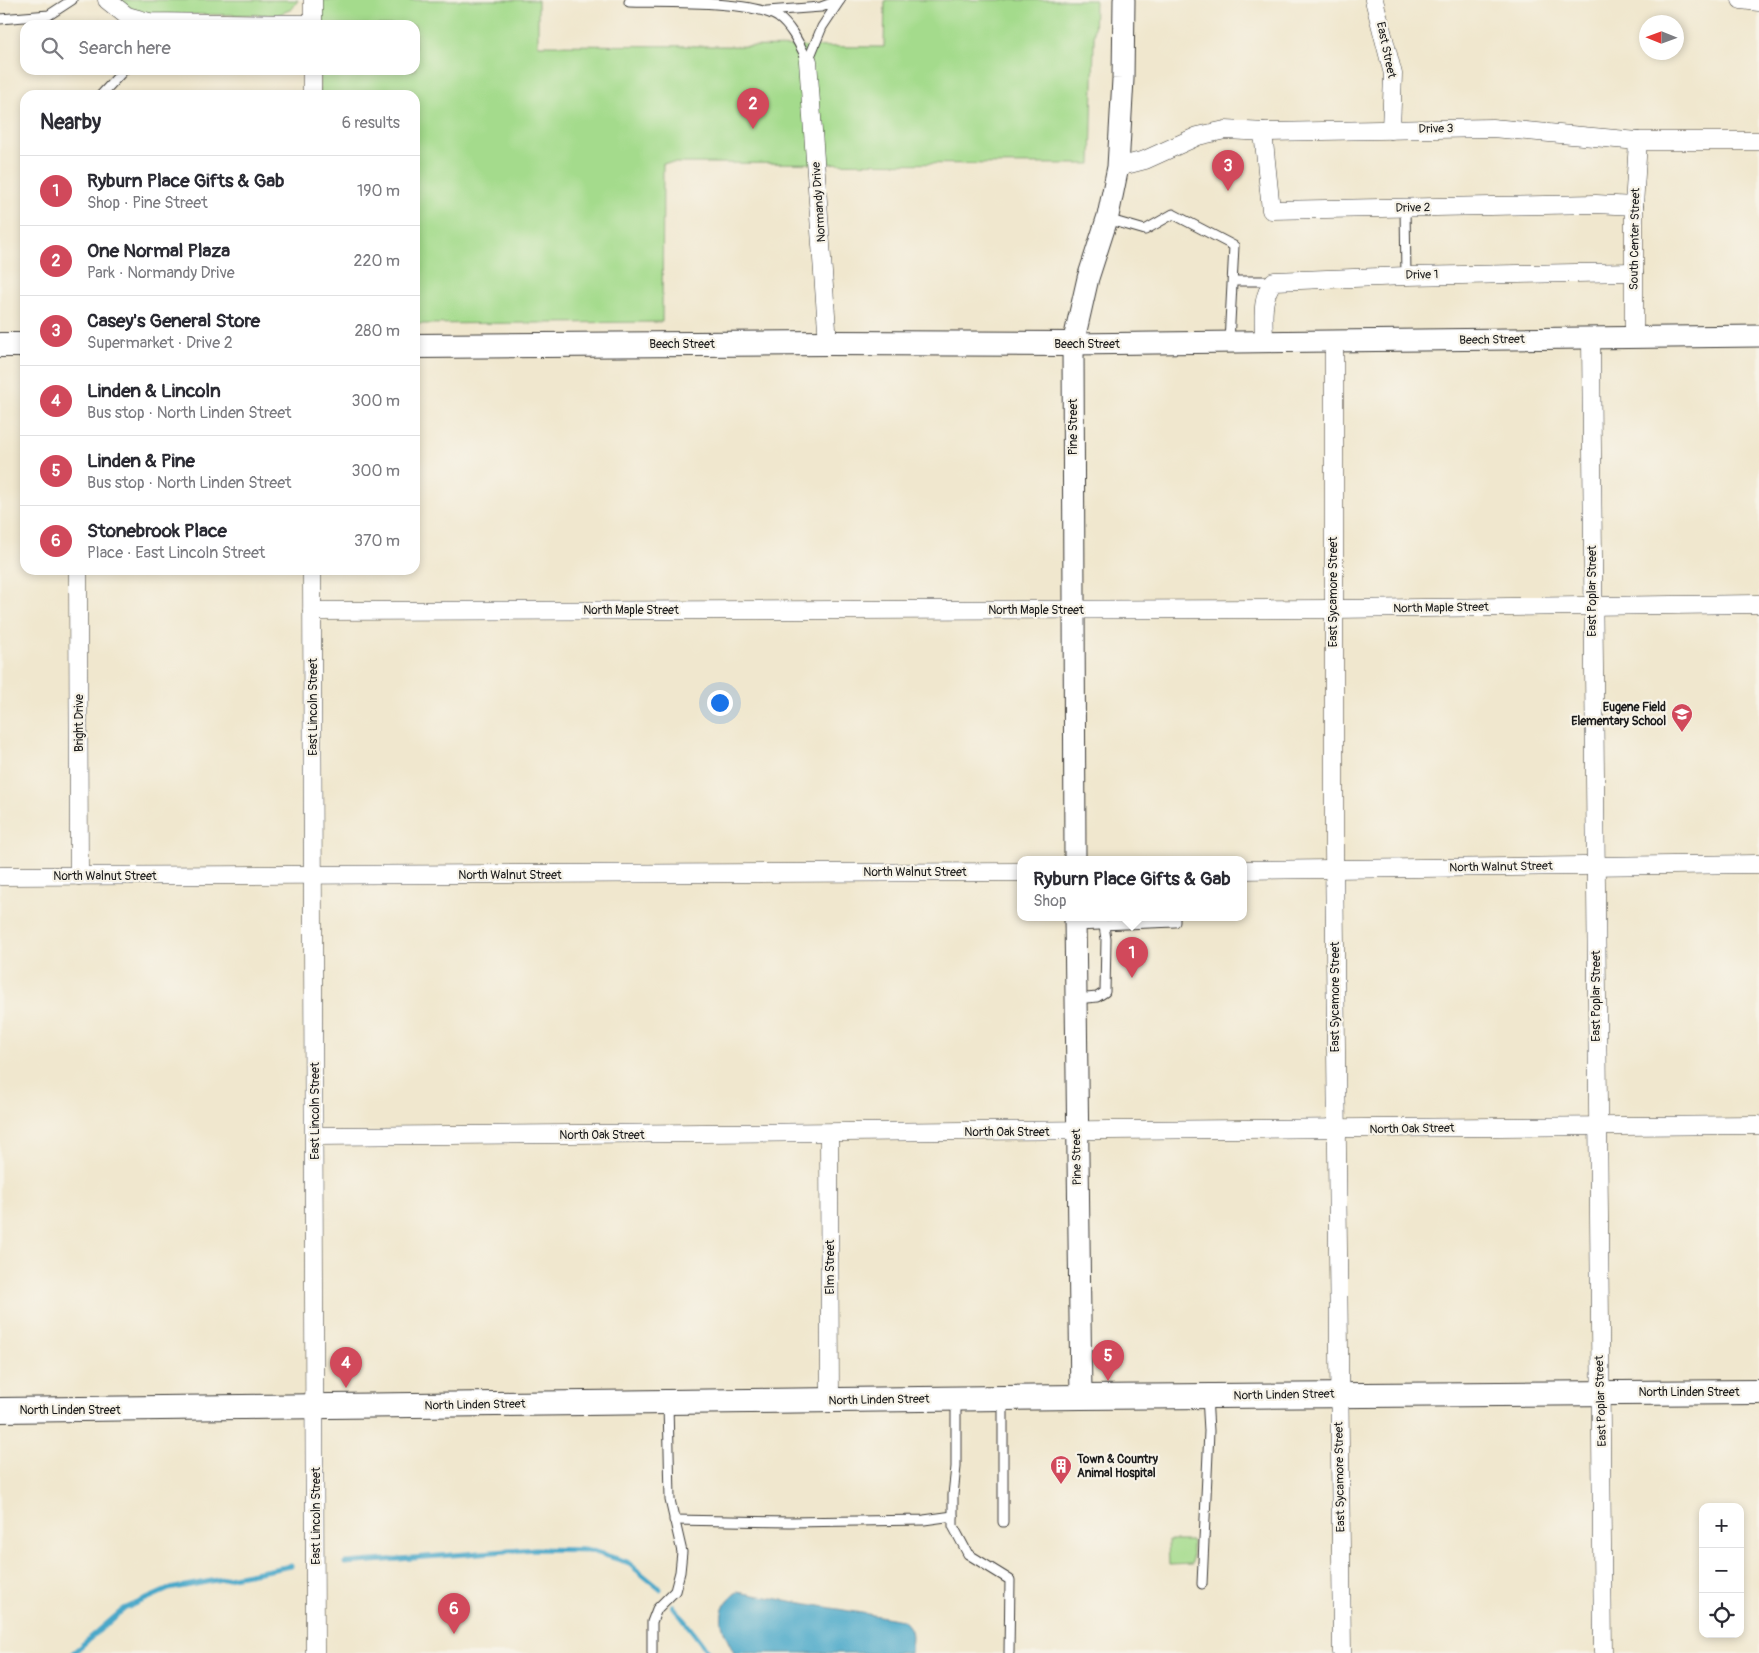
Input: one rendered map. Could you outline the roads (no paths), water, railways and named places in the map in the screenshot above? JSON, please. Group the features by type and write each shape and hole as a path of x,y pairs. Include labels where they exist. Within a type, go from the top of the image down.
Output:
{"main road":[{"name":"Beech Street","path":"420,346 828,343 1073,344"},
{"path":"0,345 20,345"},
{"name":"North Linden Street","path":"0,1410 316,1408 1081,1397 1759,1392"}],"street":[{"path":"107,0 133,20"},
{"path":"312,20 313,0"},
{"name":"Pine Street","path":"1075,856 1073,344 1088,278 1107,219 1118,167 1124,79 1124,0"},
{"name":"East Street","path":"1374,0 1394,74 1390,130"},
{"path":"1741,0 1759,2"},
{"name":"Normandy Drive","path":"808,61 828,343"},
{"path":"312,75 312,90"},
{"name":"Drive 3","path":"1118,167 1145,160 1198,136 1225,130 1262,132 1492,128 1638,141 1759,141"},
{"name":"Drive 2","path":"1262,132 1272,210 1596,204 1634,206"},
{"name":"South Center Street","path":"1634,338 1634,206 1638,141"},
{"name":"Drive 1","path":"1274,281 1406,276 1634,272"},
{"path":"1264,342 1264,302 1267,289 1274,281"},
{"name":"Beech Street","path":"1073,344 1759,336"},
{"name":"East Poplar Street","path":"1591,339 1603,1653"},
{"name":"East Sycamore Street","path":"1334,342 1334,869 1342,1653"},
{"name":"Bright Drive","path":"78,575 79,876"},
{"name":"East Lincoln Street","path":"312,575 316,1408 315,1653"},
{"name":"North Maple Street","path":"312,611 1333,609 1759,604"},
{"name":"North Walnut Street","path":"1247,870 1759,864"},
{"name":"North Walnut Street","path":"0,876 1017,872"},
{"name":"Pine Street","path":"1075,921 1081,1397"},
{"name":"North Oak Street","path":"315,1136 829,1134 1759,1125"},
{"name":"Elm Street","path":"829,1134 830,1401"}],"lane":[{"path":"0,19 49,15 72,0"},
{"path":"628,2 741,5 767,11 821,7 840,0"},
{"path":"808,61 822,27 840,0"},
{"path":"767,11 786,24 808,61"},
{"path":"106,90 119,75"},
{"path":"1406,208 1406,276"},
{"path":"1107,219 1145,230 1173,214 1234,246 1229,342"},
{"path":"1233,281 1274,281"},
{"path":"1075,921 1104,926 1175,921"},
{"path":"1076,999 1097,997 1105,992 1106,939 1104,926"},
{"path":"1202,1584 1209,1431 1208,1396"},
{"path":"1003,1522 1004,1398"},
{"path":"956,1399 956,1467 953,1526 968,1554 1010,1580 1009,1653"},
{"path":"652,1653 652,1622 657,1609 674,1591 680,1572 682,1552 670,1500 668,1402"},
{"path":"674,1520 790,1522 924,1520 953,1516"}],"water":[{"path":"737,1592 903,1620 911,1631 911,1653 734,1653 723,1628 722,1613 729,1599"}],"waterway":[{"path":"345,1563 535,1549 589,1550 627,1562 660,1589"},
{"path":"73,1653 124,1609 169,1589 291,1566"},
{"path":"673,1606 709,1653"}],"place":[{"name":"One Normal Plaza","path":"753,129"},
{"name":"Casey's General Store","path":"1228,191"},
{"name":"Eugene Field Elementary School","path":"1682,733"},
{"name":"Ryburn Place Gifts & Gab","path":"1132,978"},
{"name":"Linden & Pine","path":"1108,1381"},
{"name":"Linden & Lincoln","path":"346,1388"},
{"name":"Town & Country Animal Hospital","path":"1061,1485"},
{"name":"Stonebrook Place","path":"454,1634"}]}
